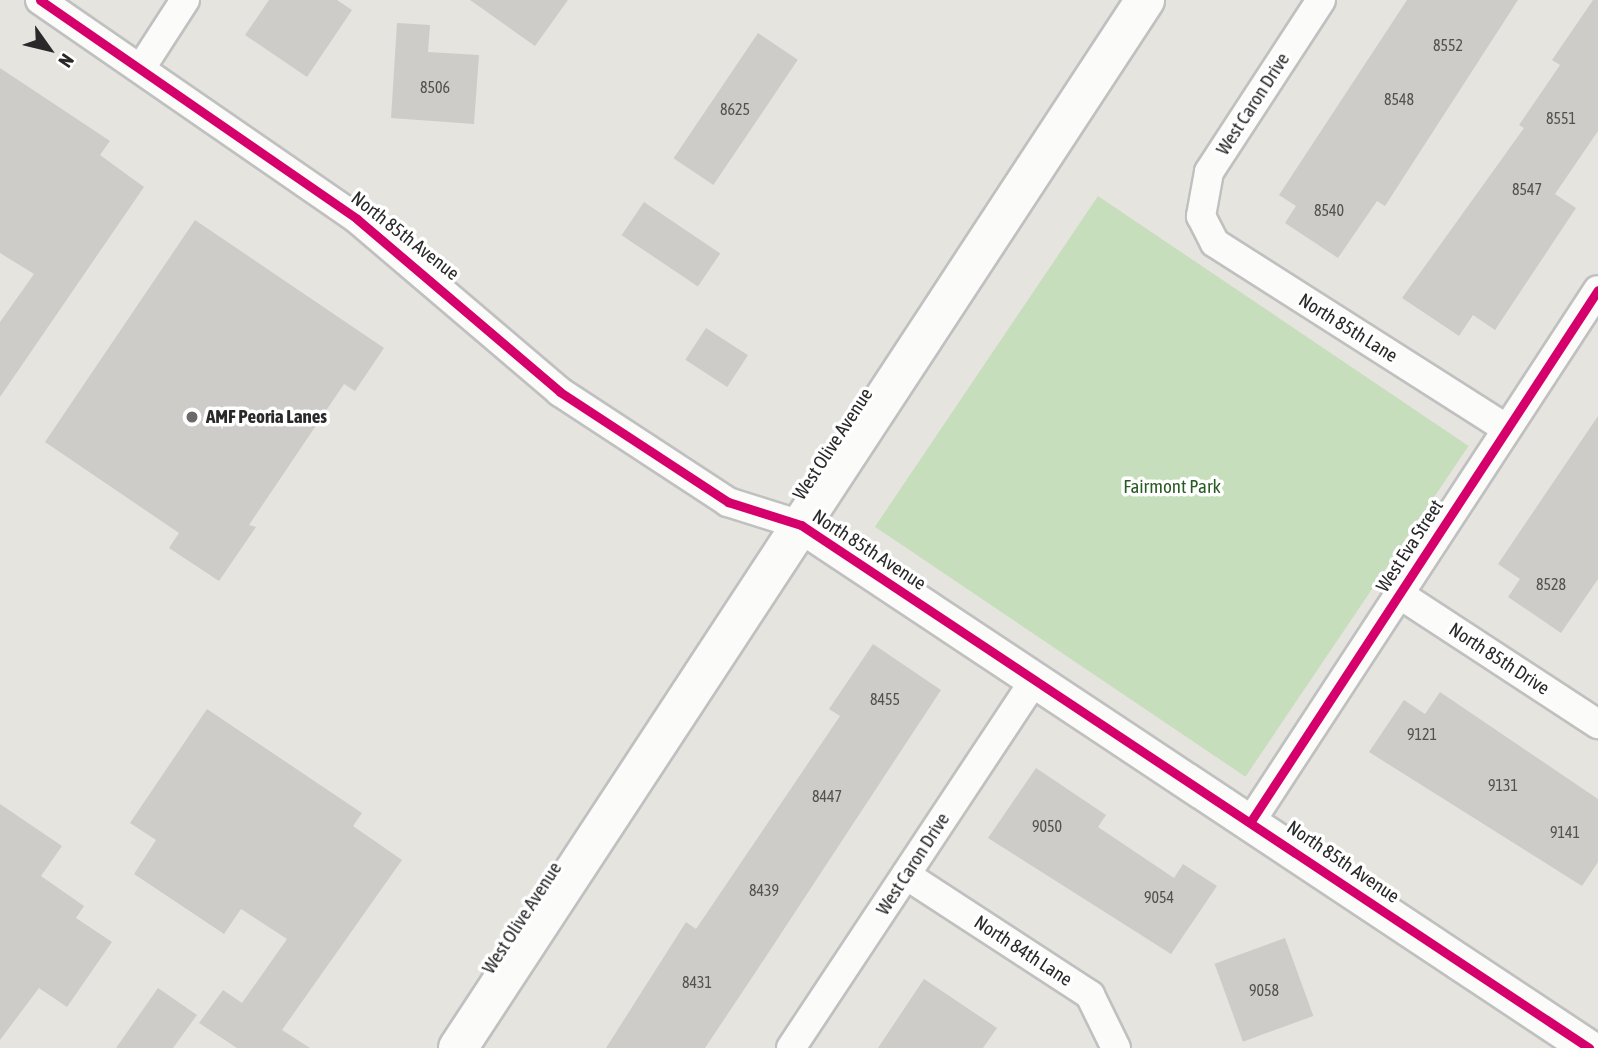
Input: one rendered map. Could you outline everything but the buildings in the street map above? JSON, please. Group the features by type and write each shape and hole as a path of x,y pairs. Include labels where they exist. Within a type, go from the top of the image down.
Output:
{"main road":[{"name":"West Olive Avenue","path":"458,1048 1145,0"}],"street":[{"name":"North 85th Avenue","path":"40,0 357,219 560,393 728,502 800,526 1251,821 1589,1048"},
{"path":"141,68 185,0"},
{"name":"West Caron Drive","path":"1201,216 1209,172 1321,0"},
{"name":"North 85th Lane","path":"1201,216 1215,243 1507,429"},
{"name":"West Eva Street","path":"1251,821 1598,290"},
{"name":"North 85th Drive","path":"1399,594 1598,724"},
{"name":"West Caron Drive","path":"791,1048 1035,680"},
{"name":"North 84th Lane","path":"906,875 1090,995 1116,1048"}],"green space":[{"name":"Fairmont Park","path":"1098,196 1469,446 1245,777 875,527"}],"cycle path":[{"path":"40,0 357,219 560,392 728,502 801,525 1589,1048"},
{"path":"1251,821 1598,290"}],"place":[{"name":"AMF Peoria Lanes","path":"192,417"}]}
